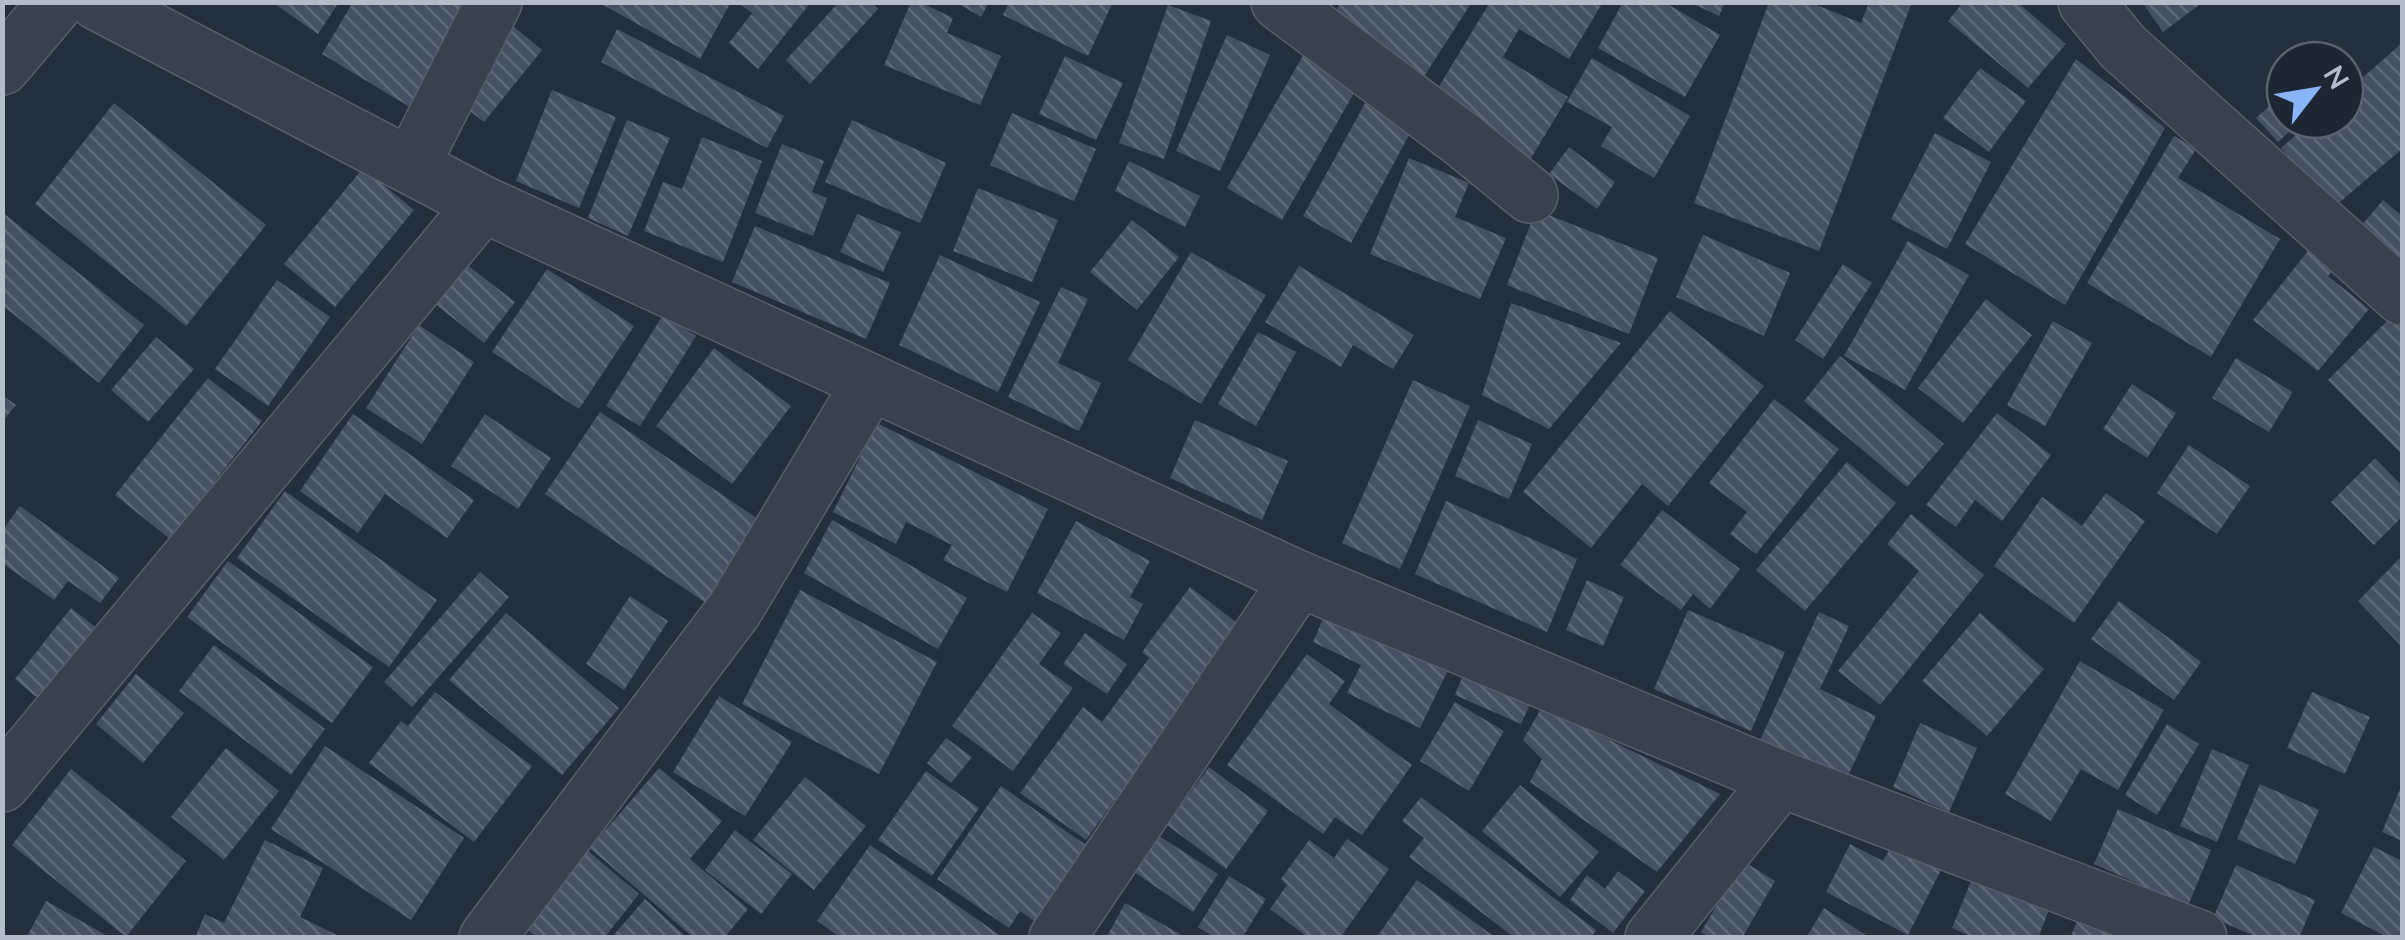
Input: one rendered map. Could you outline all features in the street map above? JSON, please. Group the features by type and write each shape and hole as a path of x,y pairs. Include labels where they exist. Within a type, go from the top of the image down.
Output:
{"street":[{"path":"2,67 57,2"},
{"path":"97,2 483,204 1300,579 1781,779 2199,938"},
{"path":"411,166 494,2"},
{"path":"1279,2 1530,195"},
{"path":"2086,2 2123,47 2402,296"},
{"path":"2,784 483,204"},
{"path":"487,938 735,609 870,383"},
{"path":"1057,938 1300,579"},
{"path":"1652,938 1781,779"}],"building":[{"path":"272,2 339,2 318,34"},
{"path":"353,2 456,2 475,14 418,112 322,54"},
{"path":"598,2 731,2 700,59"},
{"path":"737,2 811,2 758,69 729,43 752,13"},
{"path":"839,2 871,2 878,9 810,84 786,60"},
{"path":"911,2 920,2 953,18 947,33 1001,56 980,105 884,65"},
{"path":"956,2 989,2 981,17"},
{"path":"1009,2 1113,2 1088,56 1003,15"},
{"path":"1341,2 1472,2 1423,78 1329,22"},
{"path":"1490,2 1603,2 1569,59 1519,29 1503,57 1568,97 1528,163 1429,103"},
{"path":"1623,2 1664,2 1720,35 1685,97 1598,48"},
{"path":"1689,2 1725,2 1719,16"},
{"path":"1769,2 1809,2 1861,23 1869,2 1912,2 1819,251 1694,203"},
{"path":"1963,2 2017,2 2066,44 2028,88 1948,21"},
{"path":"2142,2 2203,2 2163,32"},
{"path":"1168,5 1211,21 1164,159 1119,143"},
{"path":"513,26 542,50 484,122 454,99"},
{"path":"617,29 784,116 767,148 601,62"},
{"path":"1227,35 1270,55 1220,171 1176,151"},
{"path":"2402,43 2402,149 2333,208 2281,148 2290,140 2365,140 2365,75"},
{"path":"1305,52 1359,84 1282,220 1227,188"},
{"path":"1065,56 1123,83 1096,140 1039,114"},
{"path":"1592,58 1690,116 1654,178 1601,146 1612,127 1567,102"},
{"path":"2076,59 2165,128 2065,305 1965,244"},
{"path":"1980,68 2026,101 1989,152 1943,118"},
{"path":"552,90 616,117 579,208 516,181"},
{"path":"1369,96 1416,122 1351,243 1303,216"},
{"path":"114,103 266,225 186,326 35,204"},
{"path":"2265,110 2265,128 2256,118"},
{"path":"1012,113 1096,149 1074,201 990,165"},
{"path":"627,120 670,138 628,236 588,218"},
{"path":"852,120 946,163 920,223 825,182"},
{"path":"1935,133 1991,162 1947,249 1891,219"},
{"path":"2174,136 2196,149 2178,178 2280,239 2211,357 2087,283"},
{"path":"702,137 762,161 723,262 644,231 663,182 682,189"},
{"path":"782,144 824,161 812,192 827,198 813,236 755,213"},
{"path":"1569,147 1615,182 1597,209 1549,174"},
{"path":"1409,158 1469,183 1455,217 1506,238 1480,299 1370,254"},
{"path":"1129,161 1200,196 1185,227 1115,191"},
{"path":"363,168 414,210 335,307 284,264"},
{"path":"978,188 1058,220 1032,282 953,251"},
{"path":"2383,200 2402,216 2402,269 2357,231"},
{"path":"1536,210 1658,258 1629,334 1507,285"},
{"path":"2,212 144,325 99,383 2,305"},
{"path":"857,214 901,232 883,272 840,252"},
{"path":"1132,220 1179,257 1137,310 1090,272"},
{"path":"755,226 890,283 866,339 732,282"},
{"path":"1703,235 1790,273 1764,336 1676,297"},
{"path":"1908,241 1969,275 1905,390 1844,356"},
{"path":"2315,242 2340,262 2328,276 2369,309 2318,371 2253,320"},
{"path":"1191,252 1266,295 1201,404 1128,360"},
{"path":"940,255 1040,302 998,392 899,345"},
{"path":"461,260 515,302 484,343 429,299"},
{"path":"1843,264 1872,283 1823,359 1795,340"},
{"path":"1299,266 1414,335 1393,369 1353,345 1341,367 1265,322"},
{"path":"547,269 634,326 579,409 492,352"},
{"path":"277,280 330,317 268,406 215,369"},
{"path":"1061,287 1088,299 1058,363 1101,383 1079,431 1008,397"},
{"path":"1986,299 2032,335 1963,423 1918,388"},
{"path":"1511,303 1621,343 1549,429 1482,395"},
{"path":"2402,310 2402,454 2328,380"},
{"path":"1670,311 1764,386 1668,506 1642,484 1591,548 1523,492"},
{"path":"663,315 696,336 640,426 606,406"},
{"path":"2053,321 2092,343 2045,426 2007,405"},
{"path":"419,325 474,362 422,444 366,408"},
{"path":"1258,332 1296,352 1256,426 1218,404"},
{"path":"156,337 194,369 148,422 111,390"},
{"path":"714,348 791,406 732,484 656,426"},
{"path":"1840,356 1944,444 1907,487 1804,401"},
{"path":"2236,358 2293,392 2269,432 2212,398"},
{"path":"208,378 262,421 170,539 115,495"},
{"path":"1413,380 1470,406 1400,569 1342,543"},
{"path":"2132,384 2176,413 2147,458 2103,429"},
{"path":"2,395 16,405 2,422"},
{"path":"1774,399 1839,449 1756,554 1730,534 1747,512 1709,483"},
{"path":"600,412 761,521 706,603 545,494"},
{"path":"1997,413 2051,455 2002,521 1975,500 1956,527 1926,505"},
{"path":"353,414 474,500 447,538 385,494 358,533 300,491"},
{"path":"485,414 551,458 518,509 451,466"},
{"path":"1195,420 1288,461 1262,520 1170,478"},
{"path":"1478,420 1532,444 1509,499 1455,476"},
{"path":"877,423 1048,509 1007,592 943,560 952,545 906,522 896,544 833,512"},
{"path":"2189,445 2250,486 2217,534 2157,493"},
{"path":"2375,458 2402,486 2402,517 2374,545 2331,502"},
{"path":"1847,462 1896,503 1805,611 1756,570"},
{"path":"285,491 437,600 389,667 237,558"},
{"path":"2106,493 2145,521 2074,623 1994,566 2042,497 2082,526"},
{"path":"1446,501 1577,559 1547,632 1415,574"},
{"path":"20,506 119,578 100,603 68,581 54,600 2,563 2,531"},
{"path":"1662,510 1740,569 1710,609 1693,594 1681,610 1620,565"},
{"path":"1911,514 1984,575 1880,705 1838,671 1919,571 1887,544"},
{"path":"832,520 967,598 938,649 804,573"},
{"path":"1076,521 1150,561 1130,597 1143,604 1124,640 1037,593"},
{"path":"2402,556 2402,647 2358,601"},
{"path":"228,561 373,667 332,723 187,617"},
{"path":"480,572 509,597 412,707 384,682"},
{"path":"1587,580 1624,597 1603,646 1566,630"},
{"path":"1190,587 1241,626 1086,840 1020,793 1083,707 1102,722 1149,658 1142,652"},
{"path":"800,590 937,662 879,774 742,704"},
{"path":"630,596 668,621 624,690 586,664"},
{"path":"2119,601 2201,662 2174,700 2091,639"},
{"path":"71,608 98,629 41,701 15,679"},
{"path":"1688,610 1785,652 1751,731 1654,689"},
{"path":"1819,612 1849,626 1820,689 1876,716 1846,780 1760,740"},
{"path":"506,613 619,708 562,775 449,680"},
{"path":"1032,613 1061,633 1039,664 1073,688 1013,771 952,726"},
{"path":"1980,613 2044,669 1987,736 1922,681"},
{"path":"1325,614 1447,672 1420,728 1347,693 1361,665 1313,642"},
{"path":"1085,633 1127,664 1107,694 1063,664"},
{"path":"214,645 325,729 291,775 179,691"},
{"path":"1307,654 1345,681 1329,704 1412,765 1362,835 1335,817 1323,834 1227,765"},
{"path":"2080,661 2164,710 2118,790 2081,769 2051,821 2005,794"},
{"path":"1465,670 1532,700 1521,724 1455,695"},
{"path":"136,674 184,713 143,763 96,724"},
{"path":"435,692 532,766 474,842 369,763 401,721 408,726"},
{"path":"2312,692 2370,717 2345,774 2287,748"},
{"path":"719,696 792,742 745,816 673,772"},
{"path":"1455,702 1504,731 1469,791 1420,761"},
{"path":"1542,707 1720,794 1657,872 1530,782 1542,759 1523,740"},
{"path":"1920,723 1977,748 1949,812 1893,787"},
{"path":"2167,724 2199,744 2157,815 2125,795"},
{"path":"946,738 972,757 951,783 927,763"},
{"path":"325,746 464,838 411,920 271,829"},
{"path":"226,748 279,791 224,860 171,817"},
{"path":"2212,749 2249,765 2217,842 2180,826"},
{"path":"1209,767 1268,811 1226,869 1167,825"},
{"path":"659,768 722,821 690,859 748,909 724,938 694,938 590,848"},
{"path":"71,769 186,861 126,937 12,845"},
{"path":"926,771 979,808 932,876 878,840"},
{"path":"805,777 866,826 814,890 753,840"},
{"path":"2260,784 2319,810 2295,864 2237,839"},
{"path":"2402,784 2402,841 2382,832"},
{"path":"1520,785 1599,852 1560,897 1482,831"},
{"path":"1001,786 1096,852 1044,928 1020,911 1009,928 937,879"},
{"path":"1421,797 1596,930 1591,938 1515,938 1409,857 1424,838 1402,821"},
{"path":"2118,809 2211,850 2188,906 2094,864"},
{"path":"735,830 792,874 761,914 705,870"},
{"path":"1156,834 1218,874 1193,912 1131,870"},
{"path":"1347,839 1389,869 1340,938 1309,938 1270,909 1287,885 1281,879 1309,840 1334,858"},
{"path":"265,840 323,868 300,917 343,938 195,938 205,914 224,923"},
{"path":"1895,840 1943,866 1908,935 1826,892 1850,844 1883,861"},
{"path":"870,845 1004,938 841,938 817,921"},
{"path":"2374,847 2402,861 2402,938 2389,938 2341,913"},
{"path":"588,851 639,894 604,938 537,938 525,927"},
{"path":"1743,861 1775,881 1742,938 1711,938 1701,932"},
{"path":"2236,865 2315,900 2299,938 2259,938 2213,918"},
{"path":"1618,871 1645,891 1613,933 1570,900 1587,875 1605,889"},
{"path":"1974,874 2051,905 2038,938 1975,938 1952,928"},
{"path":"1229,876 1266,899 1242,938 1215,938 1198,927"},
{"path":"1417,880 1496,938 1376,938"},
{"path":"645,899 687,938 611,938"},
{"path":"46,901 111,938 26,938"},
{"path":"1125,903 1187,938 1106,938"},
{"path":"1824,908 1870,938 1806,938"},
{"path":"2081,912 2136,938 2070,938"}]}
